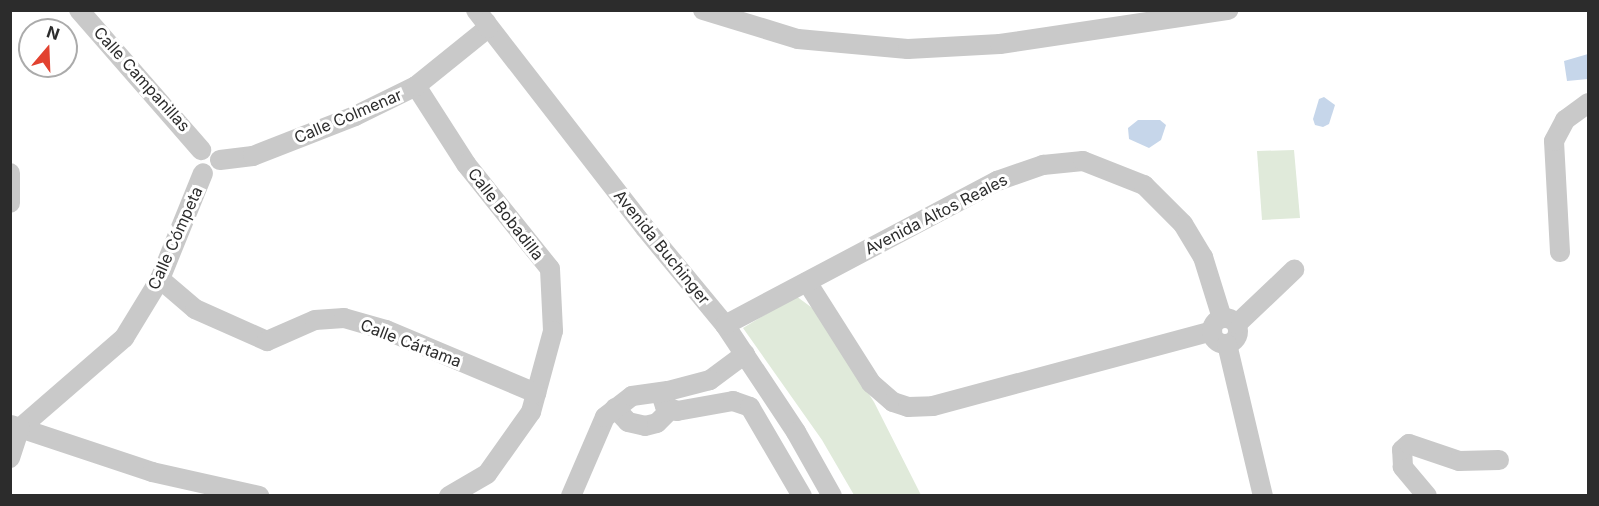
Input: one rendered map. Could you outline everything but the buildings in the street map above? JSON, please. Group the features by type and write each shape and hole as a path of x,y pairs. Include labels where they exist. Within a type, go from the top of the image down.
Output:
{"street":[{"name":"Calle Campanillas","path":"80,10 201,150"},
{"path":"703,10 798,39 908,49 1000,44 1228,10"},
{"name":"Calle Colmenar","path":"220,160 253,156 355,116 416,86 488,28 481,16"},
{"name":"Avenida Buchinger","path":"481,16 645,228 725,325 796,432 832,495"},
{"name":"Calle Bobadilla","path":"416,86 466,164 550,269 553,331 531,412 487,474 449,495"},
{"path":"1560,252 1554,141 1565,120 1588,103"},
{"path":"201,150 213,150 220,160 216,171 203,174 194,161 201,150"},
{"name":"Avenida Altos Reales","path":"725,325 997,181 1043,165 1083,161 1144,185 1183,224 1203,256 1224,329 1263,495"},
{"path":"10,173 10,203"},
{"name":"Calle Cómpeta","path":"15,427 124,338 160,279 203,174"},
{"path":"807,282 871,383 887,398 908,407 933,406 1224,329 1294,270"},
{"name":"Calle Cártama","path":"160,279 195,309 267,342 315,320 344,318 386,330 536,393"},
{"path":"615,408 634,425 657,423 669,401 711,380 745,354"},
{"path":"572,495 600,424 615,408 632,396 669,401 734,401 750,407 802,495"},
{"path":"10,458 15,427 152,472 259,495"},
{"path":"1427,495 1403,467 1402,450 1409,444 1459,461 1499,460"}],"green space":[{"path":"1294,150 1300,218 1262,220 1257,151"},
{"path":"796,296 815,310 874,402 921,495 854,495 822,440 743,328"}],"water":[{"path":"1588,54 1588,79 1567,81 1564,61"},
{"path":"1324,97 1335,105 1329,124 1323,127 1315,125 1313,119 1319,99"},
{"path":"1138,120 1160,120 1166,125 1161,140 1149,148 1129,139 1128,128"}]}
